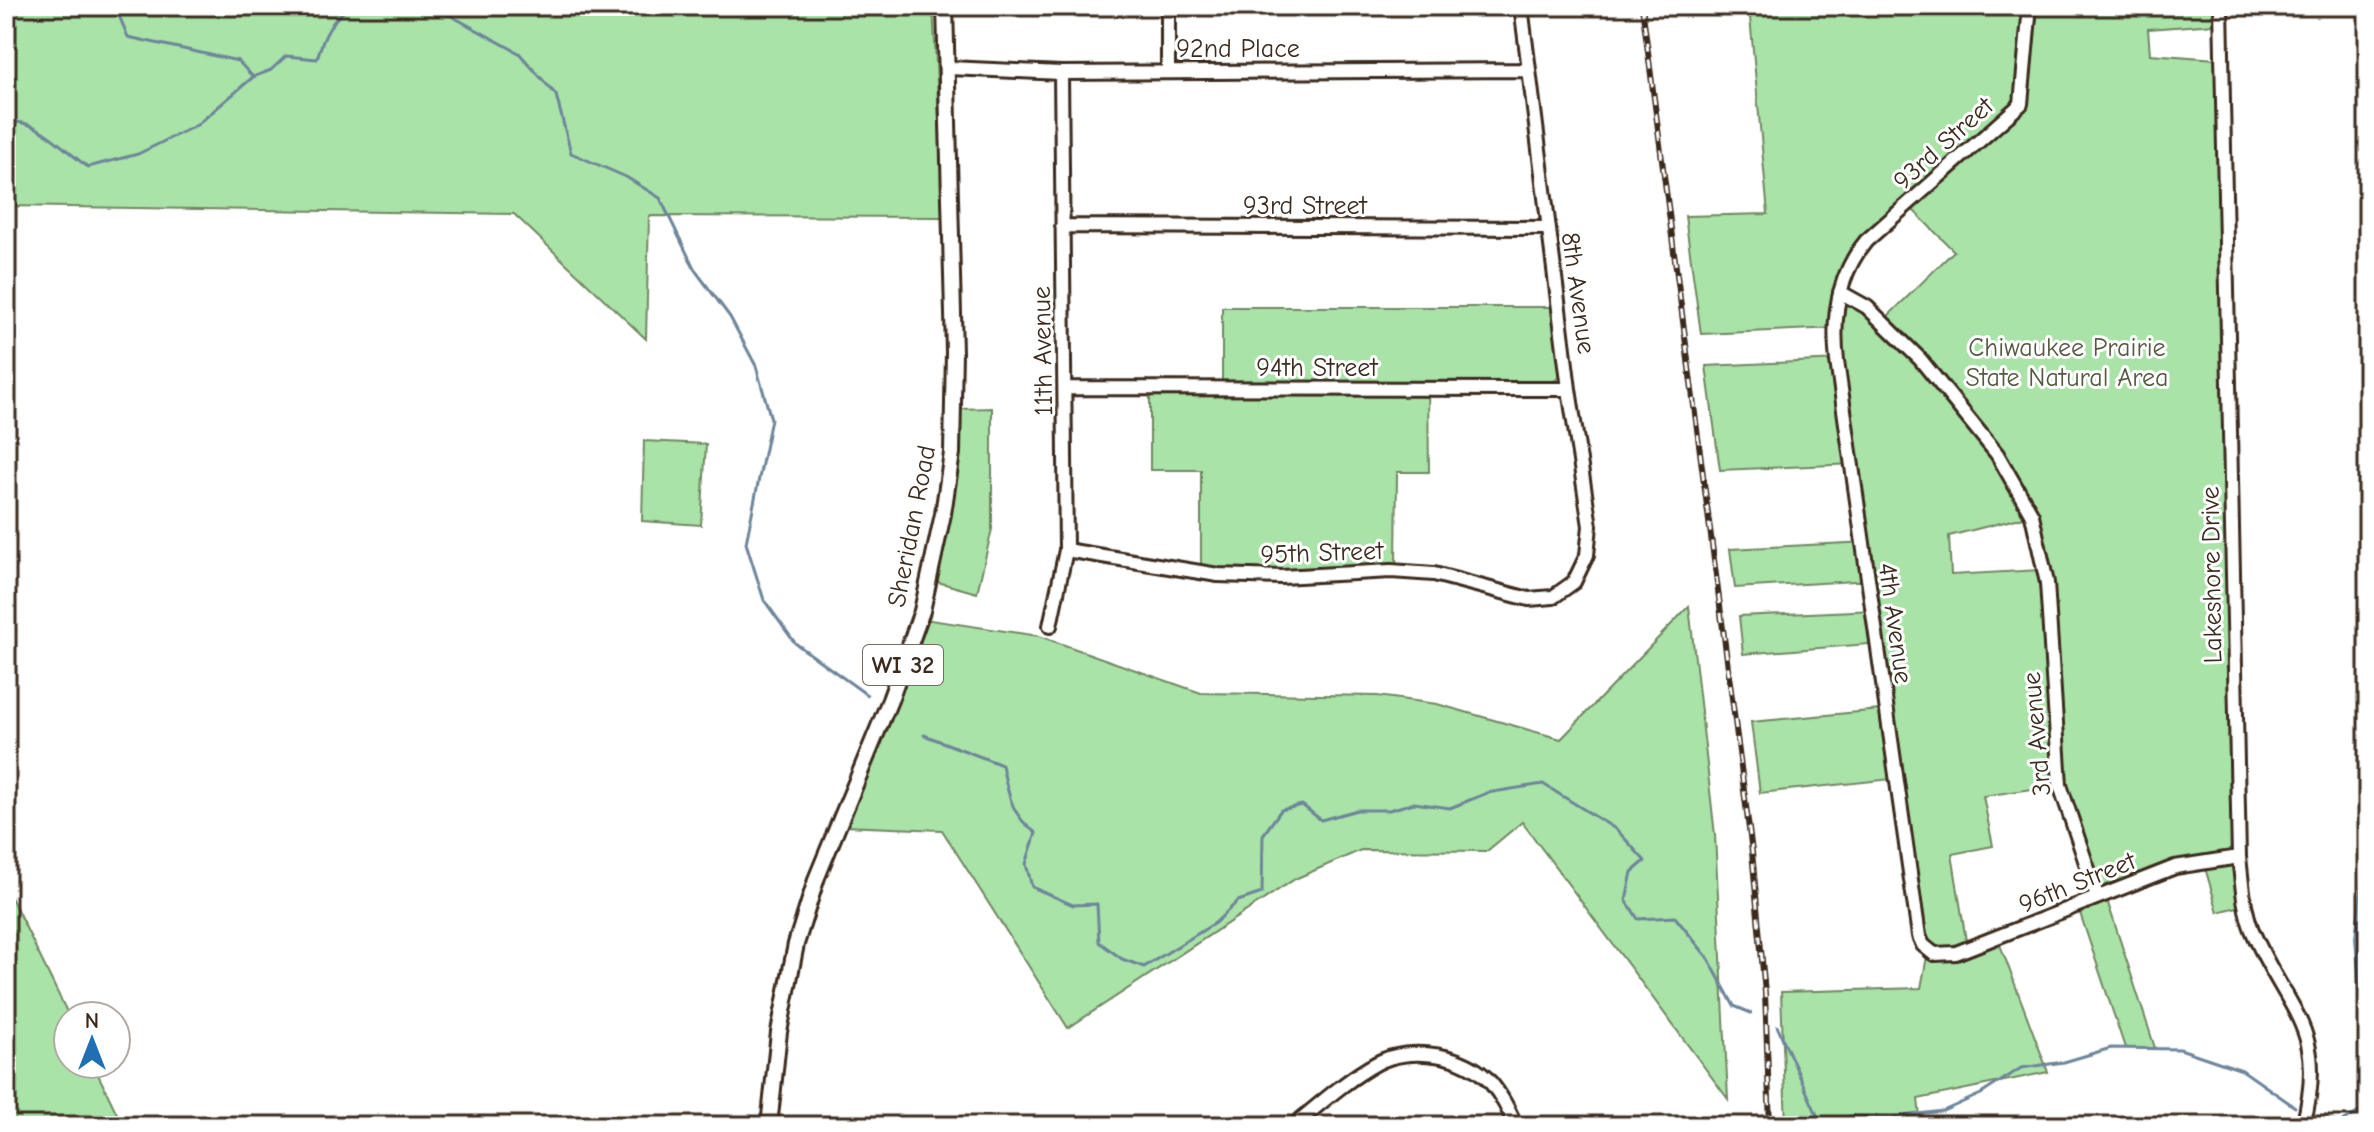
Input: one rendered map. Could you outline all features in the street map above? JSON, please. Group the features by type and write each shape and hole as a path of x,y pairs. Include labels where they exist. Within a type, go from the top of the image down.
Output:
{"main road":[{"name":"Sheridan Road","path":"769,1126 779,1032 796,944 817,877 890,700 922,611 943,514 952,453 954,352 945,6"}],"street":[{"path":"1168,6 1168,71"},
{"name":"8th Avenue","path":"1521,6 1548,228 1565,335 1569,389 1590,526 1587,555 1574,582"},
{"name":"93rd Street","path":"1840,292 1855,255 1866,241 2021,104 2030,6"},
{"name":"Lakeshore Drive","path":"2221,6 2239,857 2248,920 2301,1020 2313,1056 2314,1079 2303,1126"},
{"name":"92nd Place","path":"949,68 1061,73 1527,70"},
{"name":"11th Avenue","path":"1050,626 1066,550 1061,73"},
{"name":"93rd Street","path":"1062,226 1548,228"},
{"name":"3rd Avenue","path":"1840,292 1861,302 1890,329 1997,454 2032,515 2044,562 2060,785 2097,896"},
{"name":"4th Avenue","path":"1840,292 1833,328 1853,476 1917,926 1923,945 1934,954"},
{"name":"94th Street","path":"1065,388 1569,389"},
{"name":"95th Street","path":"1066,550 1218,575 1281,577 1391,571 1434,574 1529,599 1553,597 1574,582"},
{"name":"96th Street","path":"1934,954 1944,956 1979,946 2175,867 2239,857"},
{"path":"1293,1126 1379,1061 1406,1055 1433,1054 1474,1068 1490,1082 1516,1126"}],"green space":[{"path":"6,6 933,6 944,217 649,216 646,339 514,214 6,206"},
{"name":"Chiwaukee Prairie State Natural Area","path":"1749,6 2215,6 2215,24 2148,29 2150,54 2216,59 2241,906 2218,912 2203,861 2106,897 2155,1048 2125,1048 2077,904 2095,890 2063,797 2057,627 2032,515 1949,536 1951,575 2040,570 2060,785 1983,796 1993,846 1952,854 1968,953 1999,942 2048,1072 1918,1099 1921,1126 1786,1126 1781,992 1921,988 1929,946 1901,778 1760,793 1751,722 1891,709 1881,643 1743,654 1739,616 1876,610 1872,580 1735,588 1730,549 1867,542 1856,464 1720,470 1706,366 1840,360 1838,328 1701,334 1685,216 1768,214","holes":["1906,203 1954,251 1881,323 1857,305 1832,299 1868,234"]},
{"path":"1222,307 1554,307 1560,370 1558,378 1550,384 1428,385 1429,472 1397,472 1396,568 1265,573 1201,569 1201,470 1150,470 1150,393 1222,393"},
{"path":"992,408 992,529 977,593 934,581 959,409"},
{"path":"644,441 706,444 701,525 642,521"},
{"path":"1689,606 1715,835 1728,1099 1522,822 1487,851 1361,850 1295,879 1068,1028 942,830 844,826 904,688 924,619 1039,636 1201,693 1377,696 1437,704 1561,739"},
{"path":"6,887 61,1000 52,1000 52,1080 101,1080 123,1126 6,1126"}],"water":[{"path":"2368,832 2368,1088 2355,938"}],"waterway":[{"path":"115,6 128,37 238,61 253,77"},
{"path":"6,123 17,122 39,129 88,167 138,154 197,125 253,77 271,70 286,56 317,59 335,20 355,6"},
{"path":"433,6 519,53 556,95 571,153 626,177 660,198 695,270 730,317 756,366 771,419 746,543 764,600 795,643 867,695"},
{"path":"924,735 1002,765 1016,811 1036,833 1026,864 1032,887 1073,905 1097,904 1099,942 1122,959 1144,967 1215,923 1238,901 1262,893 1263,835 1281,810 1302,805 1321,820 1357,810 1389,810 1414,803 1450,808 1487,793 1543,784 1617,830 1645,861 1632,872 1626,900 1638,919 1675,917 1708,958 1734,1006 1751,1013"},
{"path":"1777,1026 1822,1126"},
{"path":"1825,1126 1850,1116 1894,1117 1943,1111 1981,1094 2021,1068 2064,1062 2111,1048 2180,1049 2242,1070 2295,1107"},
{"path":"2325,1118 2340,1124 2368,1106"}],"railway":[{"path":"1642,6 1752,852 1765,993 1770,1126"}]}
